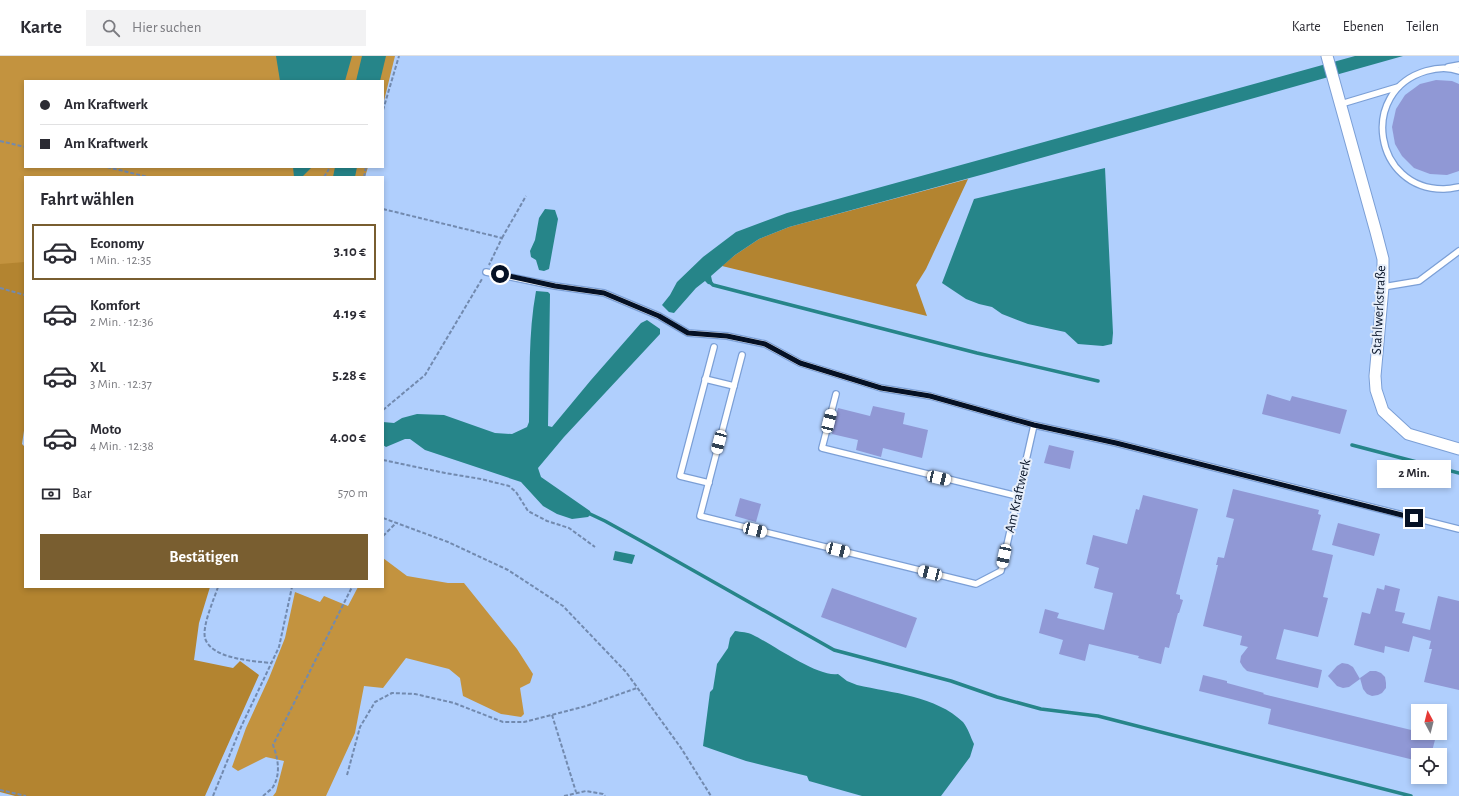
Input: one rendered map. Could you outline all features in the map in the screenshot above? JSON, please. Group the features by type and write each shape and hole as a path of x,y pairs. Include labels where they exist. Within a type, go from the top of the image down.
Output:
{"street":[{"name":"Stahlwerkstraße","path":"1327,56 1383,259 1383,286 1375,376 1376,390 1383,411 1408,434 1459,449"}],"lane":[{"path":"1341,104 1398,87 1416,74 1436,68 1459,65"},
{"path":"1436,68 1459,71"},
{"path":"1398,87 1389,100 1382,120 1383,142 1391,161 1405,177 1424,187 1444,190 1459,186"},
{"path":"1383,286 1419,281 1459,251"},
{"path":"486,272 555,286 604,293 659,316 688,333 727,336 765,344 800,363 881,388 930,396 1034,425 1116,443 1459,529"},
{"path":"714,347 680,476 709,483 742,355"},
{"path":"705,379 734,386"},
{"path":"836,394 822,448 1017,496"},
{"name":"Am Kraftwerk","path":"709,483 700,516 976,584 1001,572 1034,425"}],"path":[{"path":"384,107 399,56"},
{"path":"0,141 24,147"},
{"path":"111,168 144,176"},
{"path":"325,176 329,169"},
{"path":"384,409 425,375 486,272 502,238 526,196"},
{"path":"384,209 502,238"},
{"path":"0,288 24,295"},
{"path":"384,460 445,473 481,478 509,486 516,492 528,510 547,520 569,528 596,547"},
{"path":"384,518 448,542 508,570 563,606 626,672 681,748 711,796"},
{"path":"384,535 396,523"},
{"path":"218,588 206,622 205,638 212,649 236,658 271,663"},
{"path":"213,796 241,727 279,647 292,588"},
{"path":"263,796 273,787 276,777 278,760 273,745 352,588"},
{"path":"347,775 360,727 375,702 392,693 415,694 454,703 503,722 524,722 586,706 637,688"},
{"path":"552,715 576,792"},
{"path":"0,790 26,796"},
{"path":"564,796 576,792 586,791 603,794 605,796"}],"shaded area":[{"path":"0,56 395,56 384,101 384,80 24,80 24,168 368,168 365,176 24,176 24,286 0,280"},
{"path":"276,56 352,56 345,80 280,80"},
{"path":"362,56 386,56 380,80 356,80"},
{"path":"1355,56 1403,56 988,173 789,227 759,239 735,255 711,276 713,285 708,284 705,281 696,288 674,313 669,312 662,305 670,295 677,282 703,257 736,232 787,213"},
{"path":"293,168 311,168 303,176 294,176"},
{"path":"335,168 357,168 355,176 333,176"},
{"path":"1105,168 1113,333 1112,344 1103,346 1078,344 1065,332 1028,324 1002,314 992,307 966,299 942,283 974,199"},
{"path":"968,179 926,269 916,285 927,316 722,266 735,255 759,239 789,227"},
{"path":"545,209 555,210 558,219 549,269 544,271 539,270 536,260 531,257 530,251 535,240 539,218"},
{"path":"24,262 24,431 22,444 24,446 24,588 210,588 199,623 194,660 233,668 240,661 259,675 205,796 15,796 0,792 0,264"},
{"path":"536,291 548,292 550,294 548,426 552,427 641,323 647,320 660,329 660,334 564,437 538,468 541,477 590,511 591,514 588,517 572,519 557,514 543,506 521,482 425,450 410,439 405,439 386,447 384,446 384,422 394,423 402,418 417,414 444,415 495,433 512,434 527,427 529,422 533,307"},
{"path":"615,551 635,555 632,564 613,560"},
{"path":"384,559 407,576 448,583 464,583 517,649 533,674 530,683 520,688 524,714 521,717 501,714 463,696 460,678 449,669 406,658 383,688 364,686 355,733 326,796 273,796 276,792 284,761 266,757 238,771 232,767 246,728 269,678 285,638 295,592 320,602 324,596 348,606 357,588 384,588"},
{"path":"735,631 751,634 808,666 830,674 838,674 847,681 857,685 899,693 940,706 952,713 963,722 966,727 974,744 970,757 941,796 862,796 809,781 807,776 746,761 703,746 710,692 713,689 717,664 728,648 730,638"}],"building":[{"path":"1436,80 1452,81 1459,84 1459,171 1447,175 1430,174 1414,168 1402,156 1395,144 1392,127 1396,109 1405,95 1420,84"},
{"path":"1267,394 1290,401 1292,396 1347,410 1340,434 1262,414"},
{"path":"873,406 905,413 903,424 928,430 922,458 883,448 881,457 856,450 858,440 832,434 838,408 870,416"},
{"path":"1049,445 1074,451 1070,469 1044,463"},
{"path":"1233,489 1319,510 1318,514 1321,515 1312,550 1333,555 1323,597 1328,598 1318,637 1284,629 1276,659 1322,670 1318,688 1247,671 1240,662 1241,656 1248,647 1240,645 1242,636 1203,626 1218,565 1216,565 1218,557 1224,558 1234,519 1226,517"},
{"path":"1143,495 1198,509 1176,594 1180,595 1180,599 1183,600 1169,648 1165,647 1161,664 1138,658 1139,656 1089,644 1085,661 1059,654 1063,640 1039,633 1045,609 1059,613 1057,618 1104,630 1113,593 1094,588 1099,568 1086,564 1093,535 1127,544 1136,509 1139,510"},
{"path":"740,498 761,504 756,522 735,516"},
{"path":"1338,523 1380,534 1374,556 1332,545"},
{"path":"1385,585 1400,589 1395,611 1405,613 1402,623 1430,630 1438,596 1459,601 1459,690 1424,682 1432,649 1429,649 1431,641 1413,636 1409,652 1385,646 1384,653 1354,645 1362,612 1370,614 1377,588 1384,590"},
{"path":"832,588 917,618 906,648 821,617"},
{"path":"1342,663 1353,667 1360,679 1349,687 1343,688 1337,686 1328,676 1337,666"},
{"path":"1370,671 1381,673 1385,677 1386,688 1378,695 1372,696 1367,694 1363,689 1360,678"},
{"path":"1203,675 1227,681 1227,683 1264,693 1263,694 1411,730 1411,740 1435,740 1433,748 1411,748 1411,759 1268,724 1271,709 1199,691"}],"waterway":[{"path":"711,283 713,285 977,353 1098,381"},
{"path":"1352,445 1459,473"},
{"path":"588,513 643,542 834,650 951,681 997,697 1041,709 1098,716 1411,796"}],"route":[{"path":"500,274 555,286 604,293 659,316 688,333 727,336 765,344 800,363 881,388 930,396 1034,425 1116,443 1414,518"}]}
